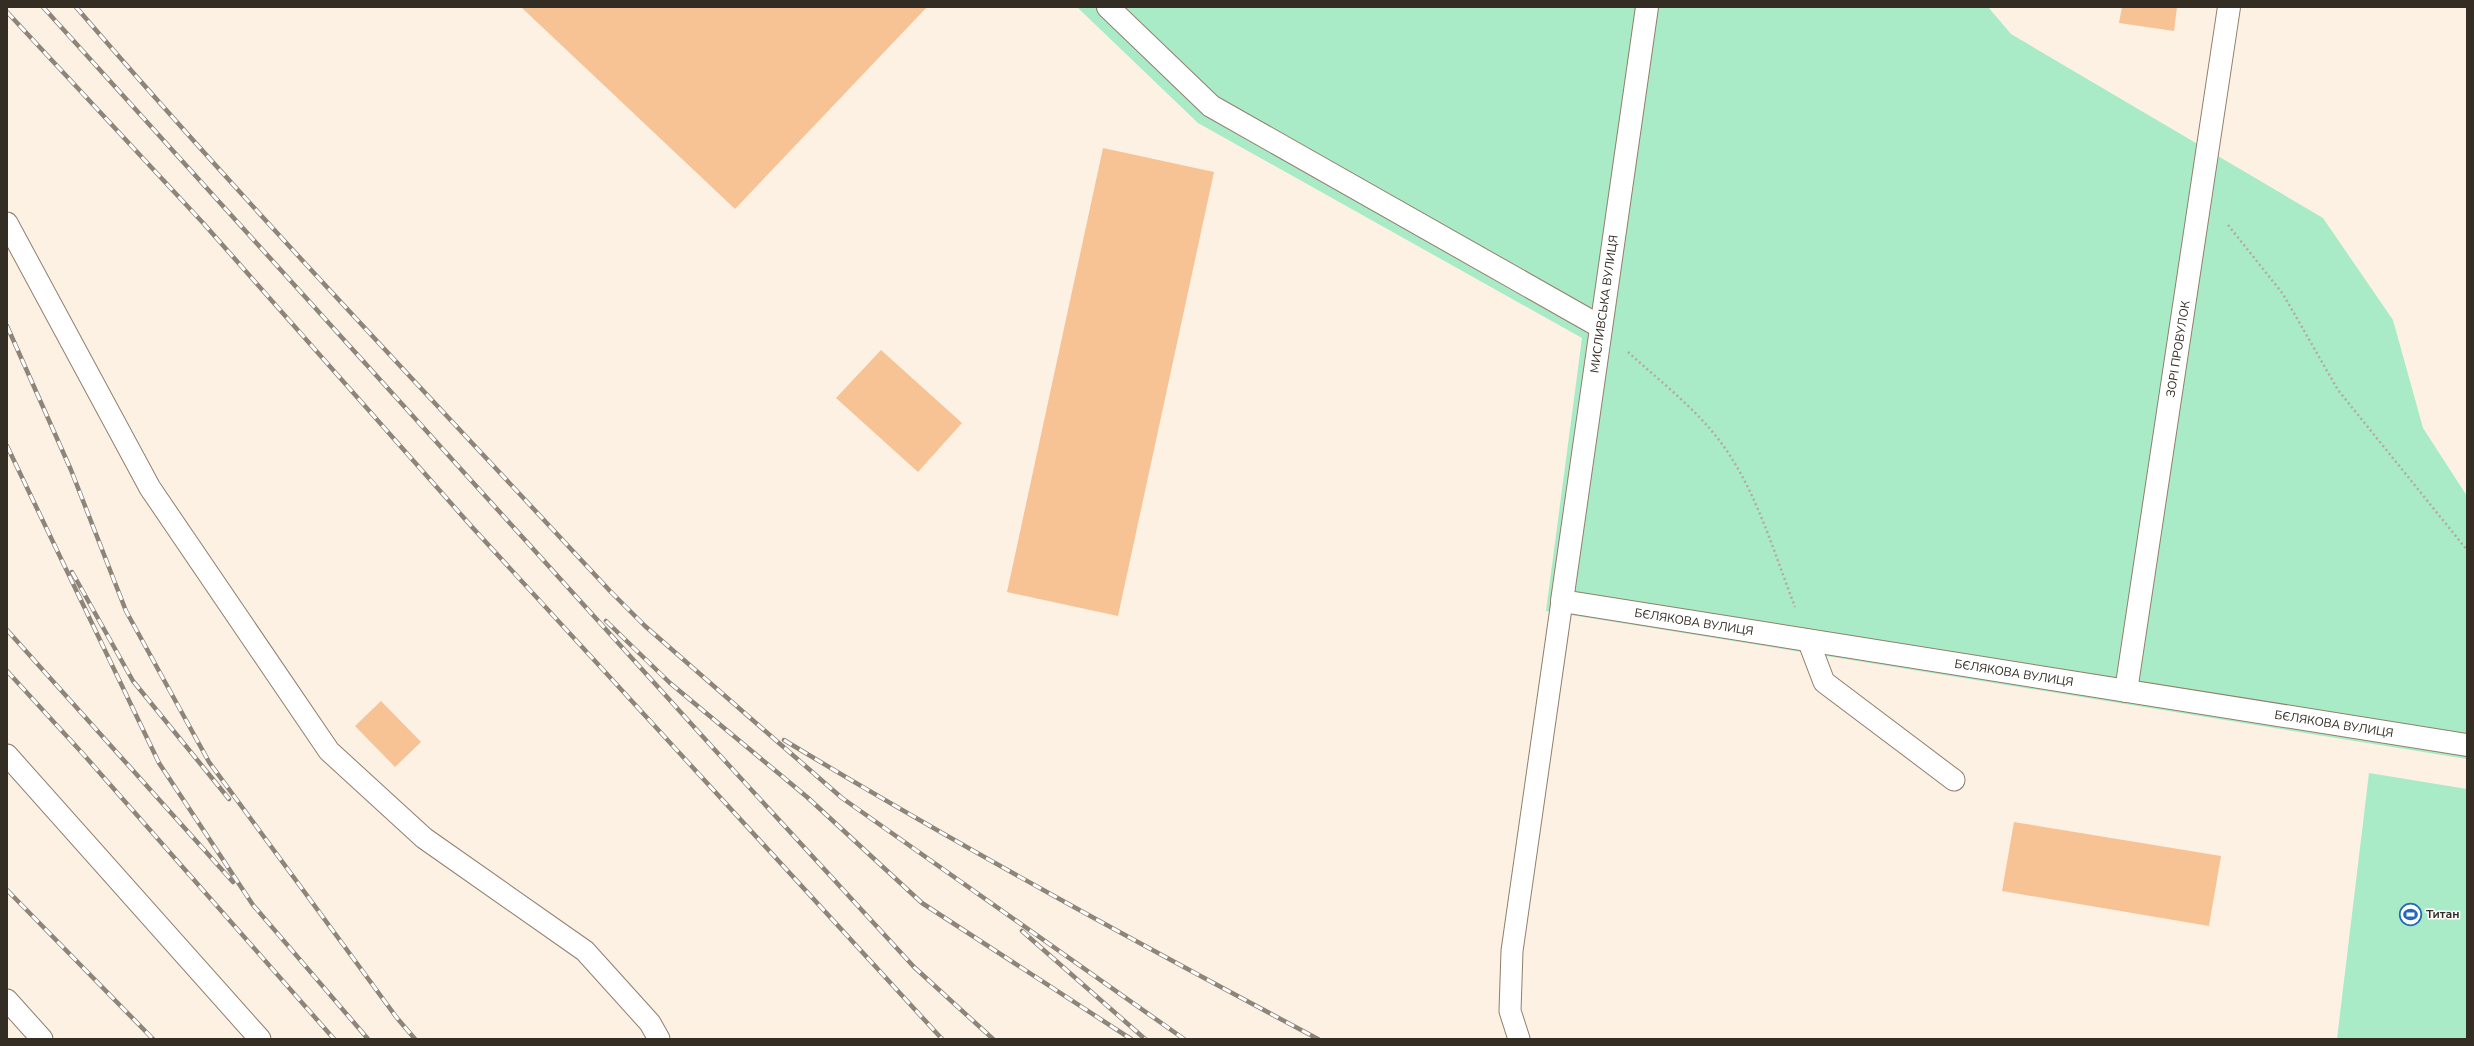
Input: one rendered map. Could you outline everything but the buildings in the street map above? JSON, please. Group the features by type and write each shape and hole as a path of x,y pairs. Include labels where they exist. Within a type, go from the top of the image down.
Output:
{"street":[{"path":"1108,7 1211,106 1601,327"},
{"name":"МИСЛИВСЬКА ВУЛИЦЯ","path":"1562,601 1647,7"},
{"name":"ЗОРІ ПРОВУЛОК","path":"2126,691 2229,7"},
{"name":"БЄЛЯКОВА ВУЛИЦЯ","path":"1562,601 2467,745"}],"lane":[{"path":"7,223 150,488 329,751 424,838 585,951 650,1023 659,1039"},
{"path":"1519,1039 1510,1011 1512,951 1562,601"},
{"path":"1808,640 1824,682 1954,780"},
{"path":"7,755 260,1039"},
{"path":"7,1000 42,1039"}],"path":[{"path":"2201,192 2283,294 2338,390 2467,550"},
{"path":"1601,327 1697,415 1728,452 1750,490 1808,640"}],"green space":[{"path":"1077,7 1988,7 2011,34 2323,218 2393,320 2423,428 2467,496 2467,759 1546,611 1582,338 1198,123"},
{"name":"Титан","path":"2369,773 2467,789 2467,1039 2337,1039"}],"railway":[{"path":"43,7 714,749 914,967 993,1039"},
{"path":"76,7 273,229 610,591 645,626 842,798 1184,1039"},
{"path":"7,12 204,224 472,527 942,1039"},
{"path":"7,326 71,470 126,611 209,762 397,1018 415,1039"},
{"path":"7,446 159,763 253,905 368,1039"},
{"path":"72,572 133,681 229,799"},
{"path":"606,621 670,683 807,797 922,903 1131,1039"},
{"path":"7,630 233,882"},
{"path":"7,671 84,755 334,1039"},
{"path":"784,740 982,856 1183,967 1318,1039"},
{"path":"7,890 153,1039"},
{"path":"1022,931 1145,1039"}],"place":[{"name":"Титан","path":"2410,914"}]}
